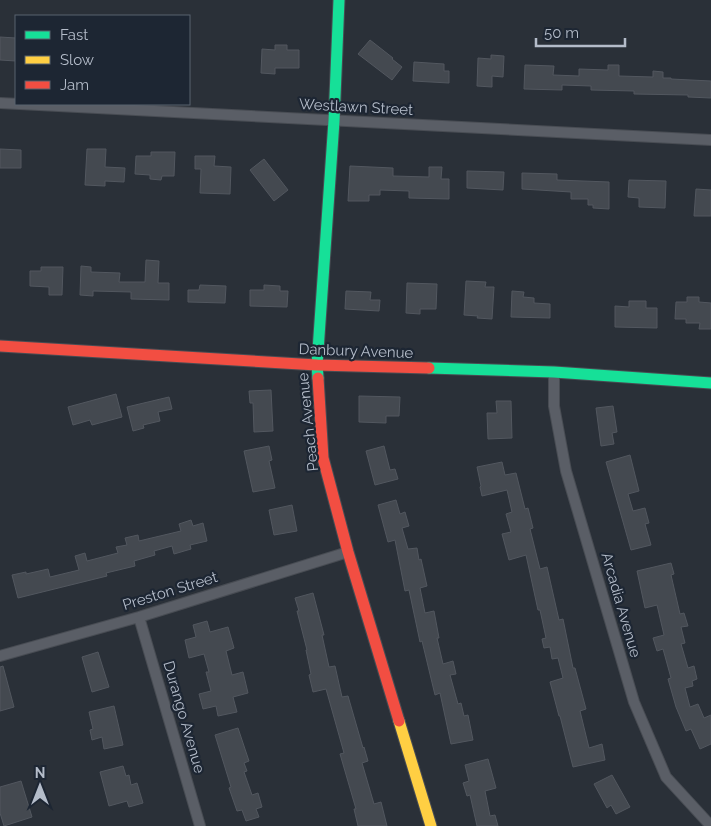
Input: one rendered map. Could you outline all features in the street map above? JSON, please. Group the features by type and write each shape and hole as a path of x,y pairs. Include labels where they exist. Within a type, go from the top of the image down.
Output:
{"street":[{"name":"Peach Avenue","path":"339,0 334,121 317,365 323,458 348,552 431,826"},
{"name":"Westlawn Street","path":"0,103 15,104"},
{"name":"Westlawn Street","path":"37,105 711,140"},
{"name":"Danbury Avenue","path":"0,346 317,365 554,372 711,383"},
{"name":"Arcadia Avenue","path":"554,372 554,406 566,471 634,702 666,777 711,826"},
{"name":"Preston Street","path":"0,656 139,617 348,552"},
{"name":"Durango Avenue","path":"139,617 200,826"}],"building":[{"path":"0,37 15,38 15,61 0,60"},
{"path":"370,40 402,67 392,80 358,54"},
{"path":"275,45 287,45 287,50 299,50 299,68 275,68 275,74 261,73 262,49 275,50"},
{"path":"491,55 504,56 503,77 492,76 492,87 477,86 478,58 491,59"},
{"path":"414,62 444,64 444,71 449,71 449,83 413,81"},
{"path":"525,65 554,66 553,75 579,76 579,69 608,70 608,65 619,65 619,76 653,77 653,71 663,72 663,78 711,81 711,98 688,97 688,95 634,94 634,91 591,90 591,86 562,85 562,90 524,89"},
{"path":"0,149 21,150 21,168 0,168"},
{"path":"87,149 106,149 105,167 125,168 124,182 105,181 105,186 85,185"},
{"path":"151,152 175,152 174,176 162,176 161,180 150,179 150,175 135,174 136,156 151,156"},
{"path":"195,156 215,156 214,166 231,167 230,194 200,193 201,169 195,169"},
{"path":"264,159 288,190 274,201 250,170"},
{"path":"350,166 393,168 393,176 429,177 429,167 442,167 441,179 449,179 449,199 409,198 409,191 380,190 380,195 369,195 369,201 348,201"},
{"path":"467,171 504,172 503,190 467,188"},
{"path":"522,173 557,174 557,180 609,182 609,209 593,208 593,205 588,205 588,199 571,199 571,192 522,189"},
{"path":"629,180 666,181 665,208 639,207 639,198 628,197"},
{"path":"696,189 711,190 711,216 694,216"},
{"path":"146,260 159,261 158,283 169,283 169,300 131,299 131,292 93,291 93,296 80,295 81,266 91,267 91,272 120,273 119,282 145,282"},
{"path":"41,267 63,267 62,295 49,295 49,287 30,286 30,271 41,271"},
{"path":"466,281 486,282 485,287 494,287 492,319 464,315"},
{"path":"407,283 437,284 436,309 420,309 420,314 406,313"},
{"path":"200,285 226,286 225,303 188,302 188,290 199,290"},
{"path":"264,285 280,286 280,291 288,291 287,307 250,306 250,290 264,290"},
{"path":"346,291 371,292 370,300 380,300 379,311 345,309"},
{"path":"512,291 524,292 523,297 534,298 534,303 550,304 550,318 511,317"},
{"path":"687,297 699,297 699,302 711,303 711,329 699,329 700,323 686,323 686,319 675,319 676,302 687,302"},
{"path":"629,301 646,301 646,308 657,308 657,328 615,327 615,306 629,307"},
{"path":"271,390 273,431 254,432 253,403 250,403 249,391"},
{"path":"116,394 122,417 92,425 90,420 73,425 68,407"},
{"path":"359,396 400,397 399,416 386,416 386,423 359,422"},
{"path":"169,397 172,409 158,412 160,421 143,425 144,428 133,431 127,407"},
{"path":"496,401 511,401 512,438 488,439 487,413 497,413"},
{"path":"613,406 617,432 612,433 614,444 601,446 596,408"},
{"path":"269,446 272,460 269,461 275,488 253,492 244,451"},
{"path":"384,446 390,470 395,469 398,479 375,485 366,451"},
{"path":"630,455 639,491 628,494 633,511 645,508 649,523 645,524 651,545 631,550 606,462"},
{"path":"502,462 505,475 516,473 525,509 528,508 533,528 530,529 540,569 547,567 559,620 563,619 573,668 575,668 586,709 580,711 589,748 602,744 605,760 573,767 550,682 563,678 558,658 552,659 550,647 544,648 542,639 546,638 526,555 509,560 502,534 511,532 506,514 512,512 507,490 482,496 477,467"},
{"path":"396,500 400,514 405,512 409,526 402,528 408,549 417,548 419,560 421,559 427,586 420,588 425,613 434,611 439,638 437,638 443,664 453,661 456,674 450,675 458,704 461,703 464,716 468,715 473,740 451,744 440,693 435,695 422,641 420,642 409,590 405,591 395,540 388,542 378,505"},
{"path":"292,505 297,531 274,535 269,510"},
{"path":"191,520 193,526 203,523 207,541 190,545 191,549 174,554 172,546 154,551 155,555 134,561 135,566 106,573 107,576 18,598 12,575 48,569 50,577 79,570 75,556 85,553 87,561 118,553 116,547 127,545 125,538 138,535 139,541 181,531 179,524"},
{"path":"671,563 674,574 671,575 680,614 684,613 688,626 681,627 685,643 681,644 688,668 694,666 697,679 692,681 693,686 685,688 690,707 698,704 704,718 711,715 711,744 700,749 691,729 686,731 676,707 668,679 671,678 663,649 657,651 653,638 664,635 657,605 645,608 637,571"},
{"path":"313,593 324,635 322,635 329,667 335,666 342,697 348,696 368,761 362,763 374,804 381,802 387,826 358,826 354,809 356,809 340,754 344,753 326,689 313,692 309,675 311,674 307,650 295,598"},
{"path":"207,621 210,632 228,627 234,648 226,651 232,675 243,672 248,693 233,697 237,712 218,716 216,706 203,709 199,694 211,691 206,672 209,672 204,654 189,658 185,640 196,637 193,625"},
{"path":"98,652 109,687 92,692 82,657"},
{"path":"3,666 14,707 0,711 0,667"},
{"path":"114,706 123,745 104,749 102,737 92,740 90,730 93,729 89,712"},
{"path":"238,728 249,761 244,763 247,771 244,772 252,795 258,793 262,807 256,809 259,817 246,821 242,810 237,811 215,735"},
{"path":"488,759 496,788 485,791 490,816 495,815 498,826 477,826 470,795 467,796 463,783 469,781 465,765"},
{"path":"123,766 126,776 129,775 131,785 137,783 143,803 129,807 127,801 109,806 100,772"},
{"path":"612,775 630,807 616,814 611,805 607,808 594,784"},
{"path":"21,781 32,817 4,826 0,813 0,787"}],"traffic: fast":[{"path":"318,378 317,365 334,121 339,0"},
{"path":"429,368 554,372 711,383"}],"traffic: slow":[{"path":"399,721 431,826"}],"traffic: jam":[{"path":"0,346 317,365 429,368"},
{"path":"318,378 323,458 348,552 399,721"}]}
